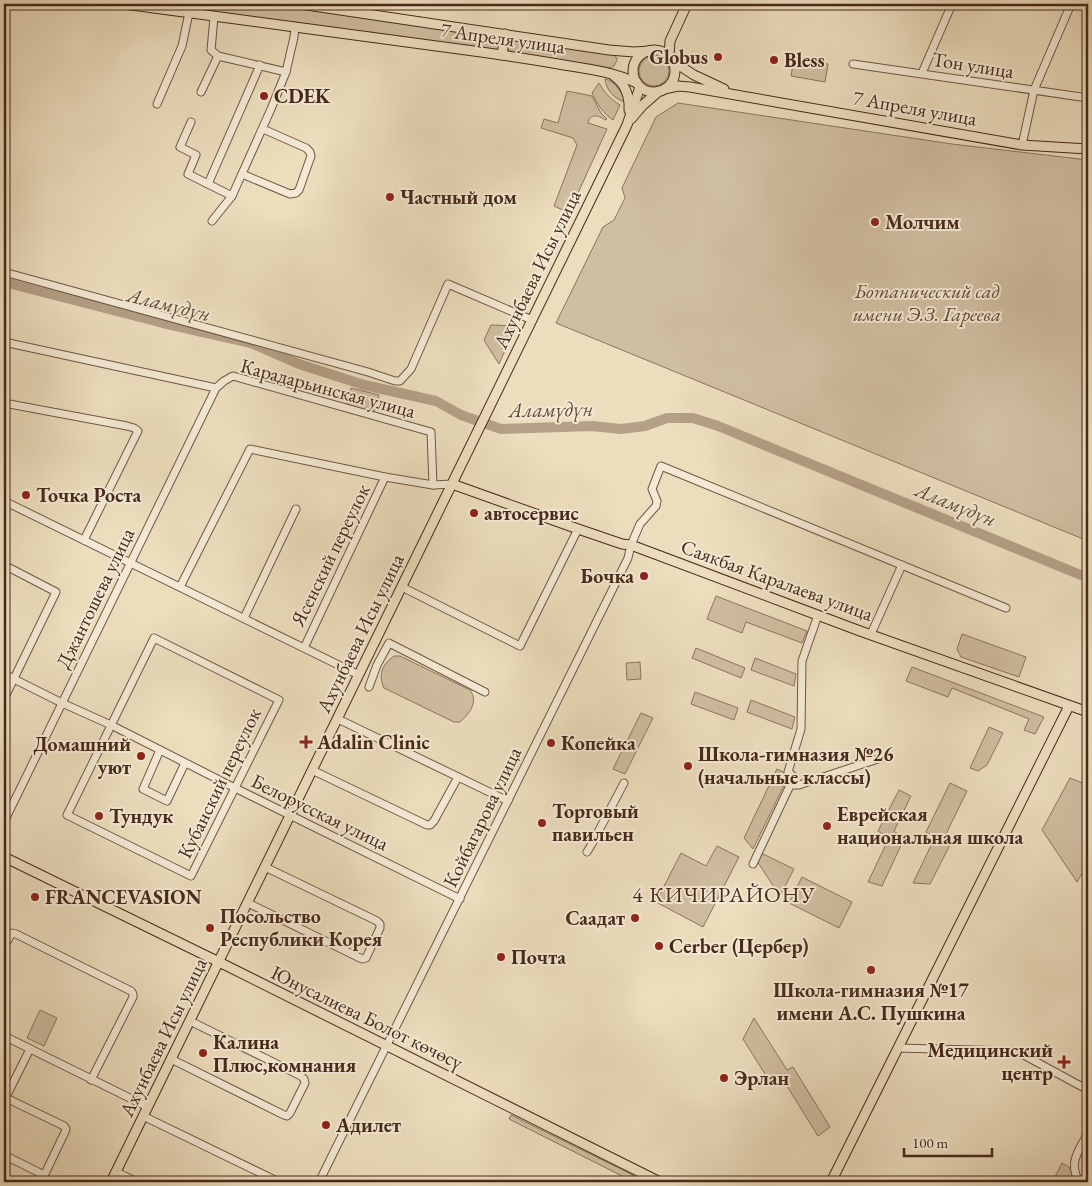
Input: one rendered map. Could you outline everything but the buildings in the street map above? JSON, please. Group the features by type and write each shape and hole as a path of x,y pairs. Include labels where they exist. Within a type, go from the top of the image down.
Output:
{"main road":[{"name":"7 Апреля улица","path":"124,4 502,55 610,73 625,77 638,85"},
{"name":"7 Апреля улица","path":"300,4 609,50 652,51"},
{"path":"670,58 661,52 652,51 644,53 636,60 633,72 638,85 646,91 652,92 662,90 672,80 674,68 670,58 670,42 687,4"},
{"path":"502,55 505,34"},
{"path":"652,51 673,34"},
{"name":"7 Апреля улица","path":"670,58 694,75 736,94"},
{"path":"610,73 619,79 626,90 630,108 627,125"},
{"name":"Ахунбаева Исы улица","path":"111,1182 627,125 638,85"},
{"name":"7 Апреля улица","path":"662,90 678,86 690,86 1022,145 1088,149"},
{"name":"Ахунбаева Исы улица","path":"627,125 643,104 662,90"},
{"name":"Саякбая Каралаева улица","path":"452,484 578,530 622,544 631,544 818,615 1088,712"},
{"path":"831,1182 1069,706"},
{"name":"Юнусалиева Болот көчөсү","path":"4,857 660,1182"}],"street":[{"path":"922,73 952,4"},
{"path":"1022,145 1034,90 1071,4"},
{"path":"157,104 182,46 189,13"},
{"path":"214,17 212,50 218,56 286,72"},
{"path":"212,220 232,196 263,129 286,72 295,27"},
{"path":"201,92 218,56"},
{"name":"Тон улица","path":"853,64 1088,98"},
{"path":"208,184 260,65"},
{"path":"191,122 180,147 196,154 188,174 232,196"},
{"path":"242,174 290,194 294,194 299,190 311,156 310,152 306,148 263,129"},
{"path":"4,272 395,381 400,381 411,369 448,284 532,320"},
{"name":"Карадарьинская улица","path":"4,342 216,388 233,376 431,432 433,485"},
{"name":"Джантошева улица","path":"4,822 216,388"},
{"path":"4,403 127,426 138,431 84,540"},
{"name":"Ясенский переулок","path":"180,587 250,450 433,485"},
{"name":"Койбагарова улица","path":"319,1182 628,558 631,544 640,524 656,506 657,501 652,489 660,466 902,565"},
{"name":"Ясенский переулок","path":"304,648 386,477"},
{"path":"433,485 452,484"},
{"path":"4,501 359,675"},
{"path":"244,618 296,510"},
{"path":"402,587 520,646 578,530"},
{"path":"4,565 56,592 4,699"},
{"path":"871,634 902,565 1006,608"},
{"path":"753,864 794,777 788,772 801,729 802,661 818,615"},
{"name":"Кубанский переулок","path":"154,638 279,700 235,788 191,876 67,815 154,638"},
{"path":"369,687 377,665 389,643 485,692"},
{"name":"Белорусская улица","path":"4,674 460,898"},
{"path":"338,719 508,801"},
{"path":"160,750 142,789 166,801 185,763"},
{"path":"791,785 887,756"},
{"path":"312,770 427,825 434,822 458,777"},
{"path":"597,834 624,783"},
{"path":"587,852 593,842"},
{"path":"248,903 362,959 366,958 380,928 380,924 377,921 265,867"},
{"path":"4,947 12,933 16,934 133,994 91,1080"},
{"path":"171,1059 284,1116 290,1113 305,1082 304,1079 190,1021"},
{"path":"4,1036 148,1107"},
{"path":"898,1048 1010,1051 1020,1053 1088,1090"},
{"path":"30,1049 4,1099 64,1126 66,1129 41,1182"},
{"path":"143,1116 279,1182"},
{"path":"1079,1182 1075,1174 1074,1165 1088,1132"},
{"path":"4,1155 44,1175"},
{"path":"116,1172 137,1182"}],"green space":[{"path":"167,4 271,4 494,37 500,40 499,49 494,50 228,14"},
{"path":"510,40 612,54 617,60 614,66 610,68 513,52 506,48"},
{"path":"654,56 665,60 669,71 665,82 654,86 643,82 639,71 643,60"},
{"path":"794,58 828,64 825,82 791,76"},
{"path":"605,79 615,85 626,102 612,94 607,87"},
{"path":"599,83 608,96 620,105 613,120 601,108 592,93"},
{"path":"567,91 592,96 601,113 607,119 593,116 589,120 588,123 607,129 569,213 554,206 577,145 573,138 541,128 544,119 558,123"},
{"name":"Ботанический сад имени Э.З. Гареева","path":"678,103 952,144 1088,160 1088,541 556,323 603,227 614,220 625,198 622,188 656,117"},
{"path":"491,325 516,326 499,364 484,340"},
{"path":"351,388 379,395 374,413 346,405"},
{"path":"716,596 807,631 802,643 746,622 742,633 707,619"},
{"path":"962,634 1026,657 1019,677 961,657 957,649"},
{"path":"696,648 745,668 741,678 692,658"},
{"path":"394,656 400,656 470,690 474,699 472,708 467,715 460,722 454,722 384,688 381,678 382,670"},
{"path":"755,658 796,674 794,686 751,670"},
{"path":"640,662 641,679 627,680 626,663"},
{"path":"912,667 1044,717 1035,734 1024,730 1029,719 952,688 948,697 906,681"},
{"path":"695,692 738,708 734,720 691,704"},
{"path":"751,700 795,717 792,729 747,712"},
{"path":"641,713 653,718 625,774 613,769"},
{"path":"989,727 1003,733 987,765 978,771 970,768"},
{"path":"777,769 789,775 753,849 744,838"},
{"path":"1070,778 1088,785 1088,863 1077,882 1042,830"},
{"path":"950,783 967,791 945,836 952,841 930,884 913,883 935,837 926,832"},
{"path":"899,790 911,796 894,831 904,839 882,886 868,882 889,838 878,831"},
{"path":"717,846 739,857 703,927 656,902 681,853 706,866"},
{"path":"761,853 794,869 780,896 757,861"},
{"path":"802,877 852,902 839,928 789,903"},
{"path":"40,1010 57,1018 44,1046 27,1038"},
{"path":"754,1018 787,1070 793,1067 830,1127 818,1136 780,1075 770,1082 743,1039"},
{"path":"511,1115 633,1175 630,1180 509,1119"},
{"path":"1062,1163 1069,1167 1076,1182 1060,1182 1054,1179"}],"waterway":[{"name":"Аламүдүн","path":"4,282 163,323 251,343 299,364 364,385 436,401 461,415 501,429 592,426 621,429 645,426 667,418 693,418 718,426 1088,578"}],"place":[{"name":"Globus","path":"718,57"},
{"name":"Bless","path":"774,60"},
{"name":"CDEK","path":"264,96"},
{"name":"Частный дом","path":"390,197"},
{"name":"Молчим","path":"875,222"},
{"name":"Точка Роста","path":"26,495"},
{"name":"автосервис","path":"474,513"},
{"name":"Бочка","path":"644,576"},
{"name":"Adalin Clinic","path":"306,742"},
{"name":"Копейка","path":"551,743"},
{"name":"Домашний уют","path":"141,756"},
{"name":"Школа-гимназия №26 (начальные классы)","path":"688,766"},
{"name":"Тундук","path":"99,816"},
{"name":"Торговый павильен","path":"542,823"},
{"name":"Еврейская национальная школа","path":"827,826"},
{"name":"FRANCEVASION","path":"35,897"},
{"name":"Саадат","path":"635,918"},
{"name":"Посольство Республики Корея","path":"210,928"},
{"name":"Cerber (Цербер)","path":"659,946"},
{"name":"Почта","path":"501,957"},
{"name":"Школа-гимназия №17 имени А.С. Пушкина","path":"871,970"},
{"name":"Калина Плюс,комнания","path":"203,1053"},
{"name":"Медицинский центр","path":"1064,1062"},
{"name":"Эрлан","path":"724,1078"},
{"name":"Адилет","path":"326,1125"}],"district":[{"name":"4 КИЧИРАЙОНУ","path":"724,894"}]}
